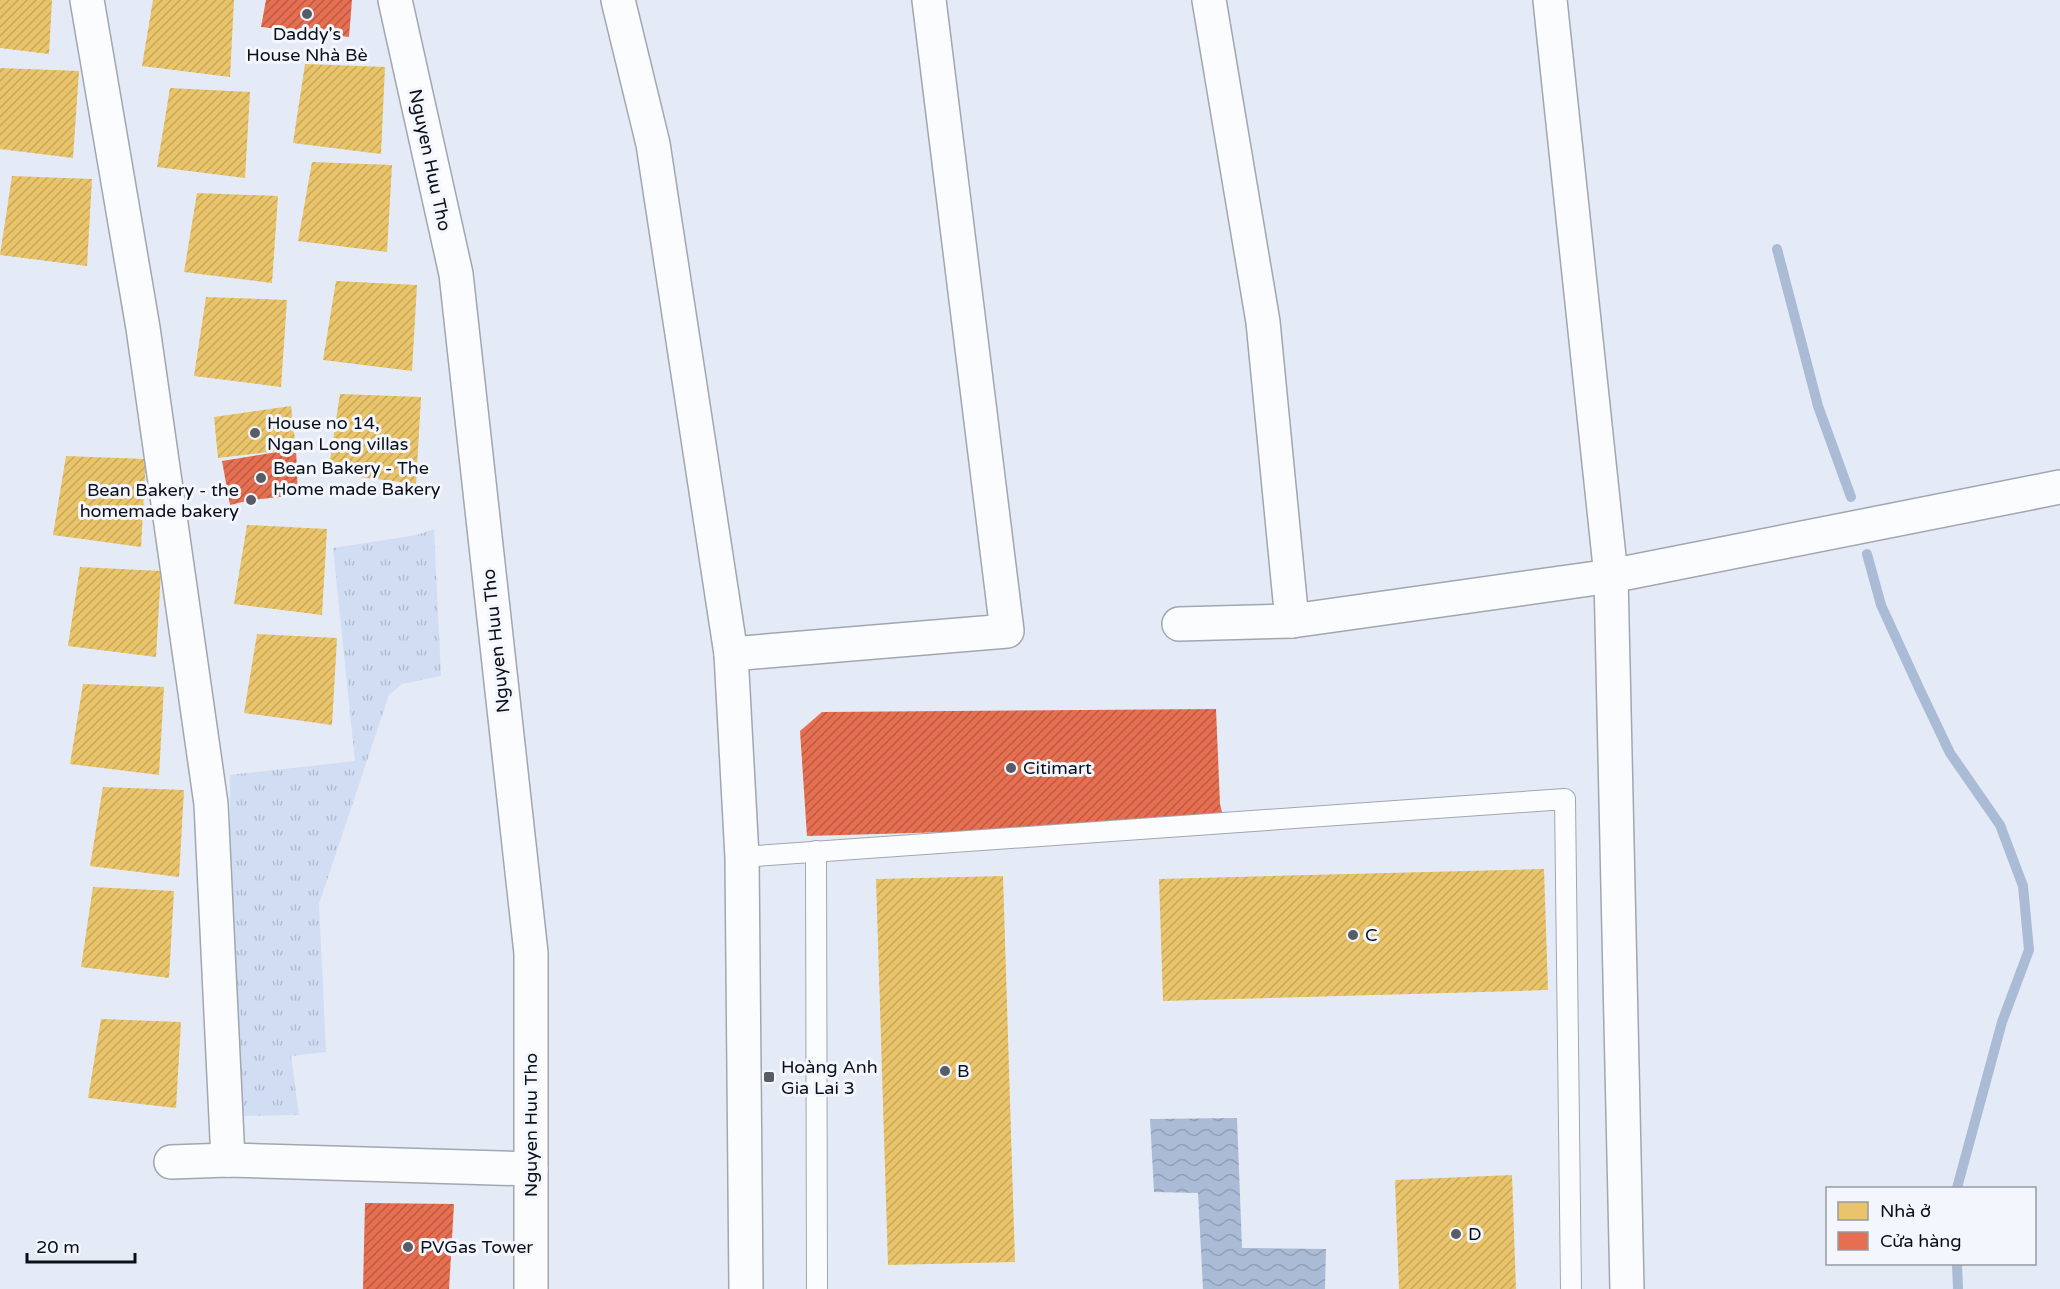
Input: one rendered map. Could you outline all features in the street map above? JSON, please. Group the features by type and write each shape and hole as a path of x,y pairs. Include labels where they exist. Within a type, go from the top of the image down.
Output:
{"street":[{"path":"87,0 143,328 212,804 228,1160"},
{"name":"Nguyen Huu Tho","path":"395,0 456,274 531,953 531,1289"},
{"path":"618,0 653,144 731,654 742,857 746,1289"},
{"path":"731,654 1007,631 929,0"},
{"path":"1209,0 1263,322 1292,621"},
{"path":"1550,0 1611,576 1627,1289"},
{"path":"1179,624 1292,621 1611,576 2060,488"},
{"path":"171,1162 228,1160 531,1169"}],"lane":[{"path":"742,857 1565,799 1570,1289"},
{"path":"816,851 817,1289"}],"green space":[{"path":"434,529 441,676 402,684 389,695 319,904 326,1052 291,1056 299,1115 231,1116 230,775 355,761 333,548 417,535"}],"water":[{"path":"1237,1118 1242,1248 1326,1249 1325,1289 1203,1289 1198,1193 1154,1192 1150,1119"}],"building: Nhà ở":[{"path":"0,0 52,0 49,54 0,48"},
{"path":"153,0 234,0 230,77 142,66"},
{"path":"305,64 385,67 381,154 293,143"},
{"path":"0,68 79,71 73,158 0,149"},
{"path":"170,88 250,92 245,178 157,167"},
{"path":"312,162 392,165 387,252 298,241"},
{"path":"12,176 92,179 87,266 0,255"},
{"path":"197,193 278,196 272,283 184,272"},
{"path":"336,281 417,285 412,371 323,360"},
{"path":"206,297 287,300 281,387 194,376"},
{"path":"340,394 421,397 416,484 328,473"},
{"name":"House no 14, Ngan Long villas","path":"291,406 296,449 218,458 214,417"},
{"path":"66,456 146,459 141,547 53,535"},
{"path":"247,525 327,529 322,615 234,604"},
{"path":"80,567 161,571 156,657 68,646"},
{"path":"257,634 337,638 332,725 244,713"},
{"path":"83,684 164,687 159,775 70,764"},
{"path":"103,787 184,790 179,877 90,866"},
{"name":"C","path":"1544,869 1548,990 1163,1001 1159,879"},
{"name":"B","path":"1003,876 1015,1262 888,1265 876,879"},
{"path":"93,887 174,891 169,978 81,967"},
{"path":"101,1019 181,1022 176,1108 88,1098"},
{"name":"D","path":"1512,1175 1516,1289 1399,1289 1395,1180"}],"building: Cửa hàng":[{"name":"Daddy's House Nhà Bè","path":"266,0 352,0 349,37 261,27"},
{"name":"Bean Bakery - The Home made Bakery","path":"296,449 298,495 251,500 230,505 222,461"},
{"name":"Citimart","path":"1216,709 1220,804 1225,824 807,836 800,731 822,712"},
{"name":"PVGas Tower","path":"365,1203 454,1204 449,1289 363,1289"}],"waterway":[{"path":"1777,249 1818,406 1851,497"},
{"path":"1867,554 1881,605 1919,688 1950,753 2000,825 2023,886 2029,950 2002,1022 1957,1187"},
{"path":"1957,1265 1958,1289"}],"place":[{"name":"Daddy's House Nhà Bè","path":"307,14"},
{"name":"House no 14, Ngan Long villas","path":"255,433"},
{"name":"Bean Bakery - The Home made Bakery","path":"261,478"},
{"name":"Bean Bakery - the homemade bakery","path":"251,500"},
{"name":"Citimart","path":"1011,768"},
{"name":"C","path":"1353,935"},
{"name":"B","path":"945,1071"},
{"name":"Hoàng Anh Gia Lai 3","path":"769,1077"},
{"name":"D","path":"1456,1234"},
{"name":"PVGas Tower","path":"408,1247"}]}
